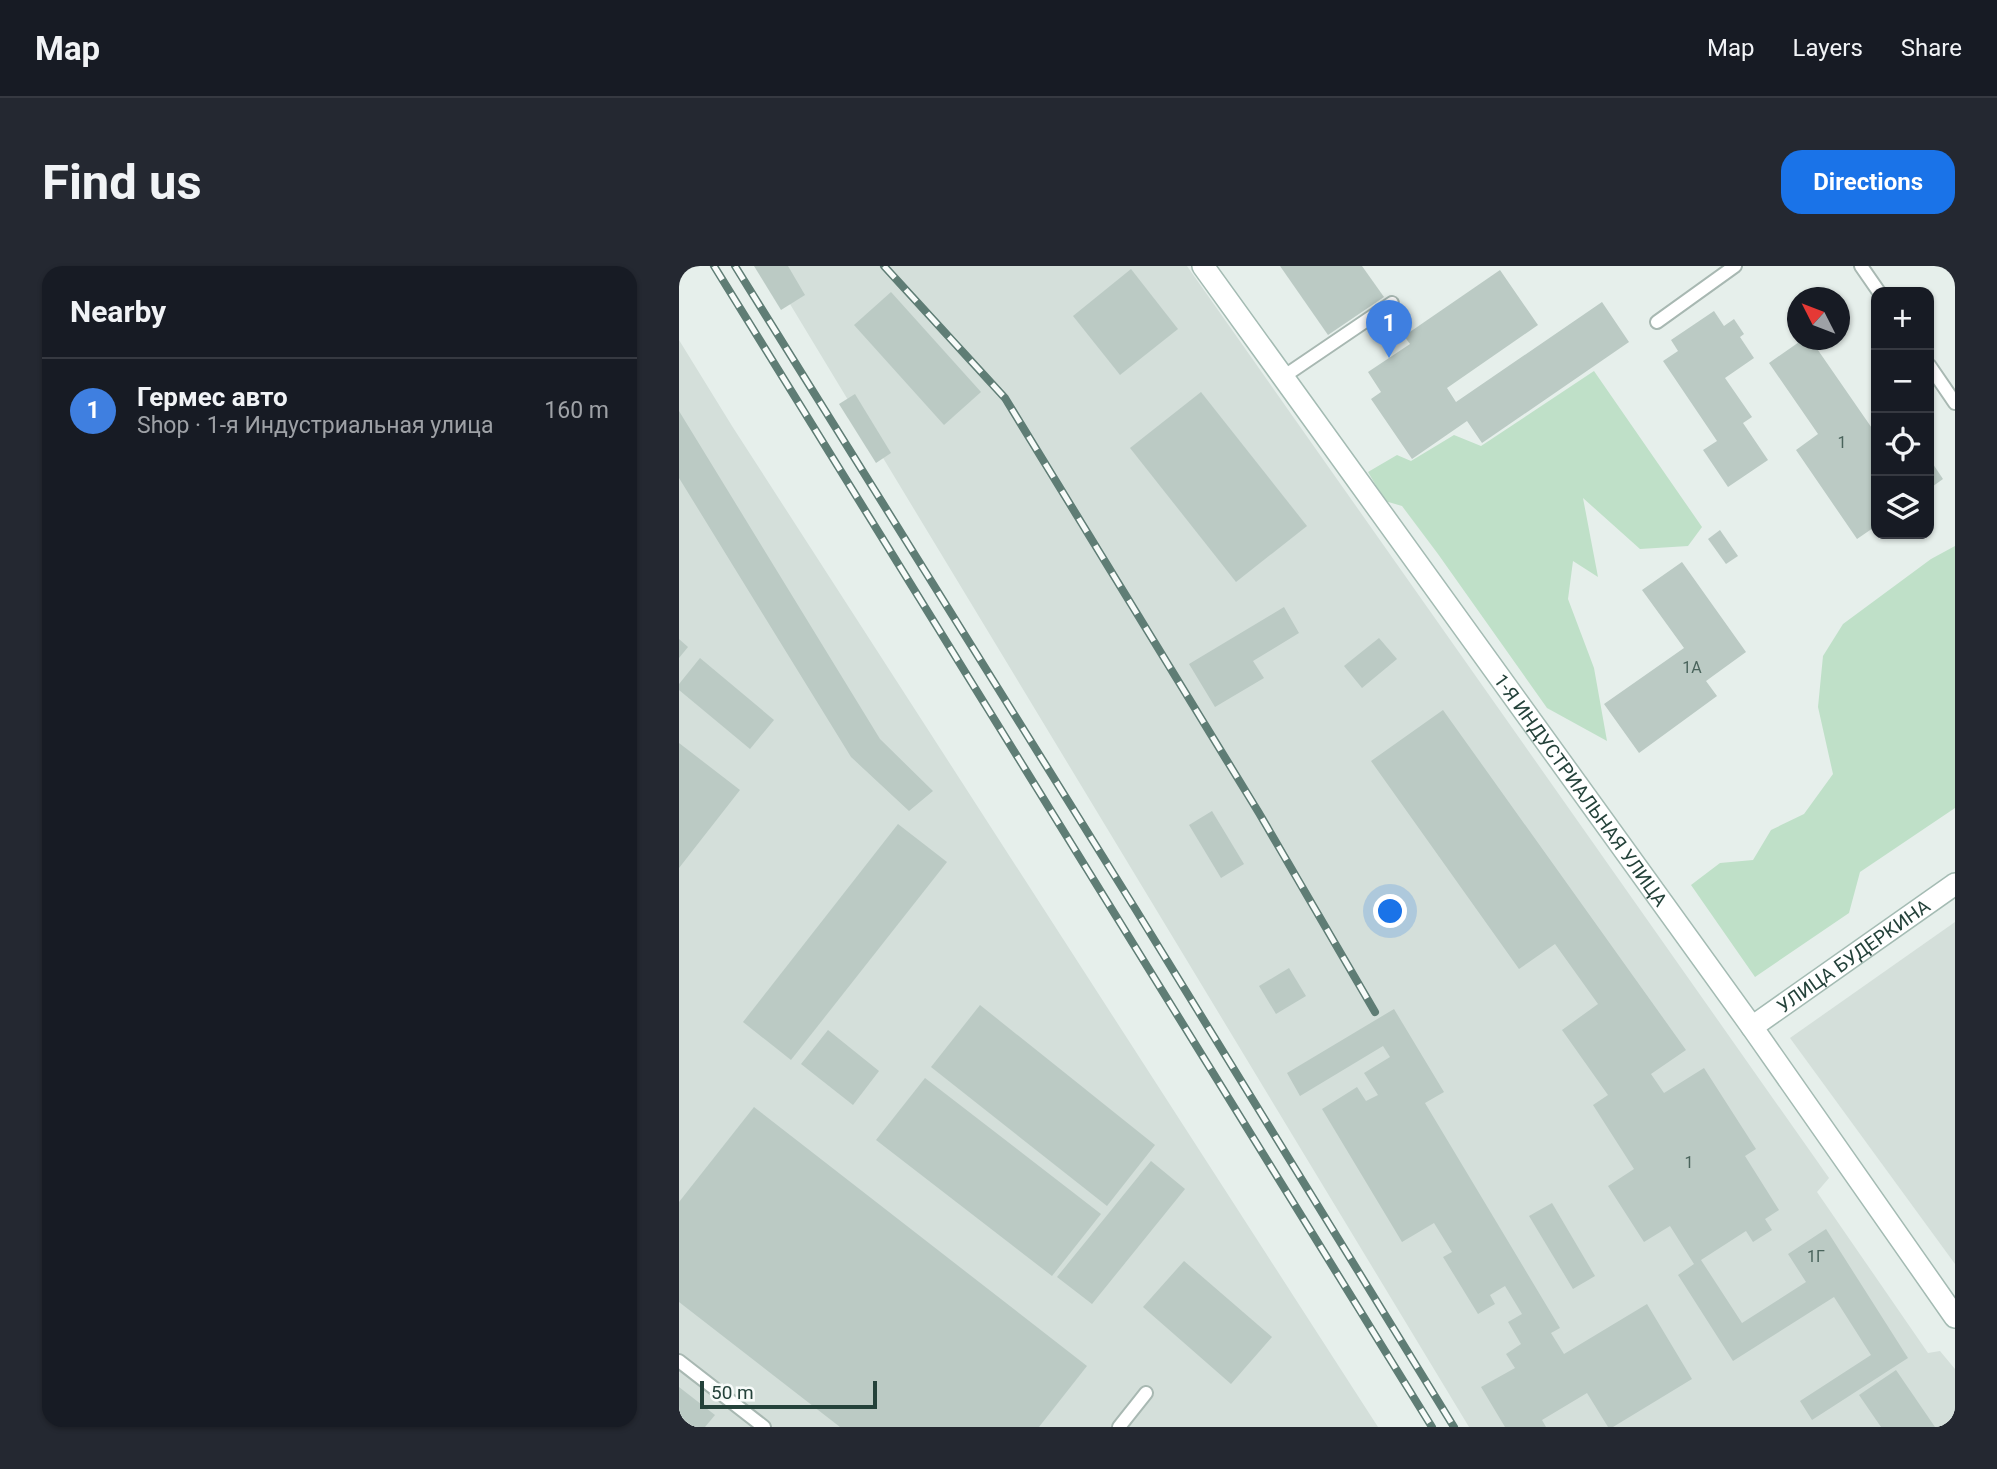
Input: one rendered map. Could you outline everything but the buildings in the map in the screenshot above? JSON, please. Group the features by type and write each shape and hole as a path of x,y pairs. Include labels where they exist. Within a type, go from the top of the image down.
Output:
{"main road":[{"name":"1-Я ИНДУСТРИАЛЬНАЯ УЛИЦА","path":"1203,266 1752,1027 1955,1317"},
{"name":"УЛИЦА БУДЕРКИНА","path":"1752,1027 1955,884"}],"lane":[{"path":"1657,322 1735,266"},
{"path":"1861,266 1876,287"},
{"path":"1283,377 1392,303"},
{"path":"1934,372 1955,403"},
{"path":"679,1361 764,1427"},
{"path":"1119,1427 1146,1393"}],"shaded area":[{"path":"767,266 1187,266 1829,1178 1817,1192 1928,1353 1940,1351 1955,1369 1955,1427 1469,1427"},
{"path":"679,340 732,426 1378,1427 679,1427"},
{"path":"1955,922 1955,1264 1790,1038"}],"green space":[{"path":"1594,371 1702,527 1688,546 1640,549 1583,498 1598,577 1573,561 1568,599 1594,668 1607,741 1547,708 1402,506 1385,501 1368,472 1397,455 1411,461 1454,435 1481,446"},
{"path":"1955,546 1955,808 1860,872 1849,913 1755,977 1691,885 1720,863 1753,860 1771,830 1804,814 1833,774 1818,707 1823,656 1843,624 1931,559"}],"railway":[{"path":"714,266 1432,1427"},
{"path":"735,266 1454,1427"},
{"path":"884,266 1005,398 1259,813 1375,1012"}],"place":[{"name":"Гермес авто","path":"1389,358"}]}
